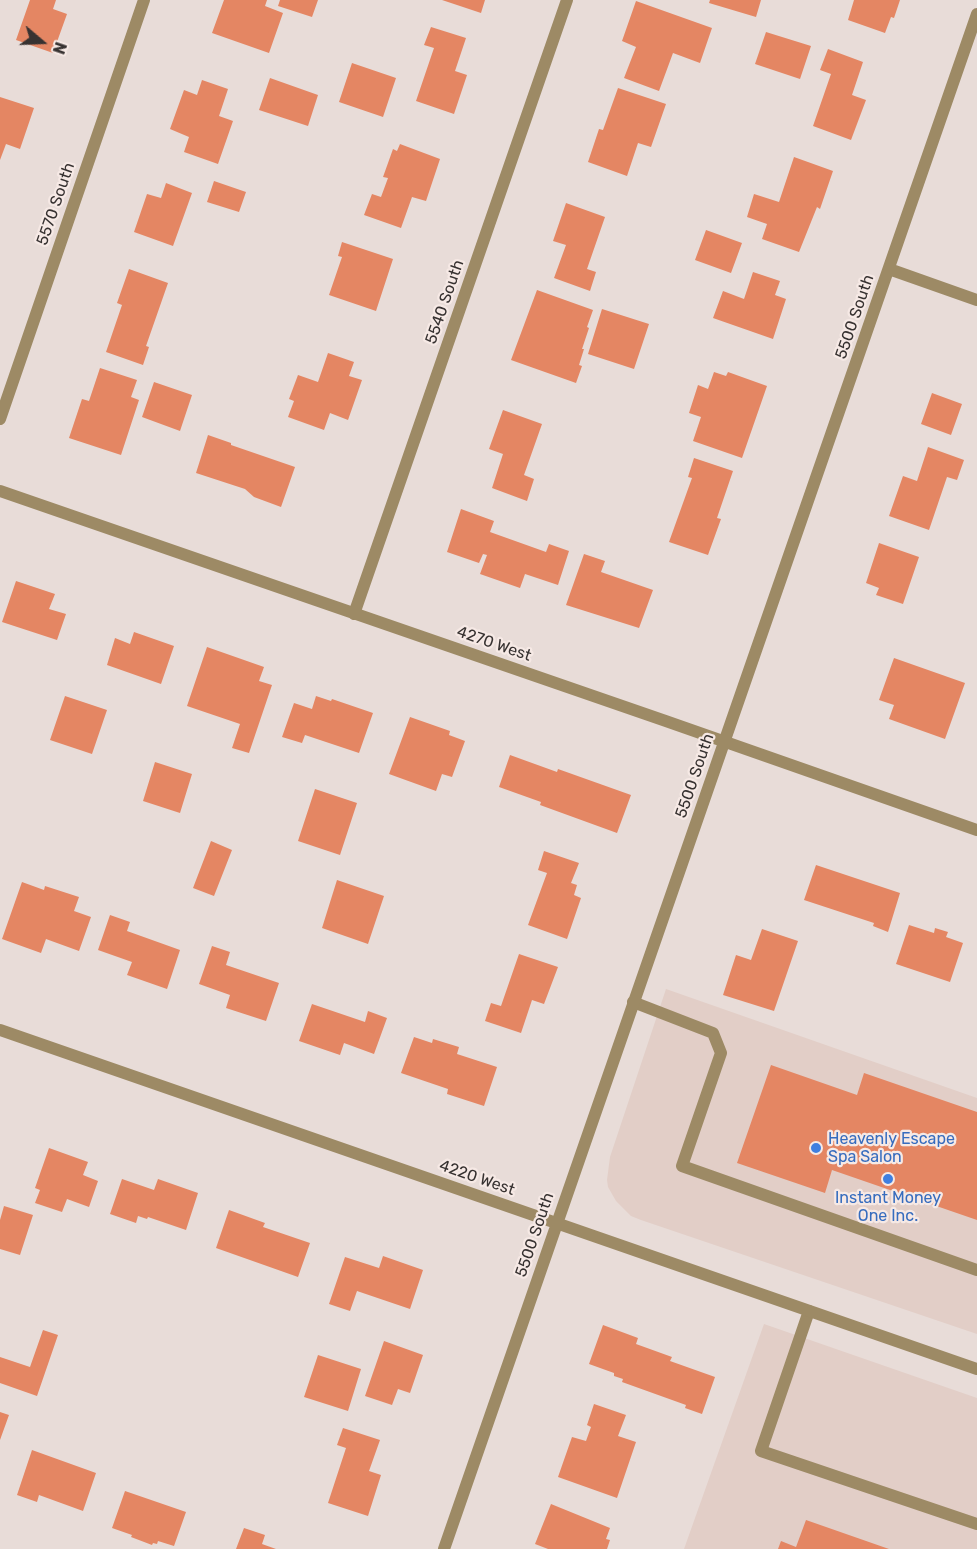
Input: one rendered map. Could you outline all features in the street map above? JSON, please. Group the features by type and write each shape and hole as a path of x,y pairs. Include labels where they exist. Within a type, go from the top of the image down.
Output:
{"street":[{"name":"5570 South","path":"0,419 144,0"},
{"name":"5540 South","path":"354,614 567,0"},
{"name":"5500 South","path":"444,1549 977,14"},
{"path":"889,269 977,300"},
{"name":"4270 West","path":"0,491 725,740 977,830"},
{"path":"633,1002 713,1033 721,1053 682,1166 977,1270"},
{"name":"4220 West","path":"0,1030 977,1369"},
{"path":"809,1311 761,1451 977,1524"}],"shaded area":[{"path":"666,989 977,1098 977,1334 641,1220 631,1216 616,1201 608,1187 607,1180 610,1157"},
{"path":"764,1324 977,1398 977,1549 684,1549"}],"building":[{"path":"30,0 56,0 53,9 67,14 53,53 16,40"},
{"path":"224,0 267,0 265,6 283,13 269,53 212,33"},
{"path":"280,0 318,0 312,17 278,6"},
{"path":"442,0 485,0 481,13"},
{"path":"710,0 761,0 756,17 709,3"},
{"path":"854,0 900,0 894,18 891,17 885,33 848,20"},
{"path":"636,1 712,28 700,63 673,53 659,91 624,78 636,47 622,41"},
{"path":"431,27 466,38 455,71 467,75 454,114 416,101 434,48 424,45"},
{"path":"766,32 811,46 800,79 755,64"},
{"path":"828,49 863,62 852,95 866,100 851,140 813,126 831,74 820,70"},
{"path":"352,63 396,78 383,117 339,102"},
{"path":"270,78 318,95 308,126 259,110"},
{"path":"202,80 228,89 219,116 233,121 218,164 184,152 189,137 170,129 184,90 197,95"},
{"path":"618,88 666,104 651,147 638,143 627,176 588,162 599,129 603,130"},
{"path":"0,97 34,108 20,149 6,144 0,160"},
{"path":"400,144 440,159 426,201 412,197 401,228 364,215 372,194 381,197 388,178 383,177 393,149 397,151"},
{"path":"794,157 833,171 820,209 817,207 799,252 762,239 767,224 747,217 754,194 779,202"},
{"path":"214,181 246,192 239,212 207,202"},
{"path":"166,183 192,193 173,246 134,232 147,194 161,198"},
{"path":"566,203 605,217 587,269 596,272 590,291 554,278 566,245 553,241"},
{"path":"706,230 742,243 731,273 695,260"},
{"path":"342,242 393,259 376,311 329,295 342,257 338,256"},
{"path":"129,269 168,283 146,346 149,347 143,365 106,352 122,305 117,303"},
{"path":"753,272 780,281 775,295 786,299 773,339 713,318 723,291 744,299"},
{"path":"537,290 593,310 582,349 584,349 579,365 582,366 576,383 511,360"},
{"path":"602,309 649,324 634,369 588,354"},
{"path":"328,353 354,362 349,376 362,380 348,420 330,413 324,430 288,417 294,401 289,399 298,375 318,382"},
{"path":"100,368 137,380 131,397 139,400 121,455 69,438 82,399 89,401"},
{"path":"714,372 726,376 728,372 767,386 742,458 693,441 701,417 689,413 698,385 708,389"},
{"path":"154,382 192,395 180,431 142,417"},
{"path":"932,393 962,404 951,435 921,424"},
{"path":"503,410 542,424 524,475 534,479 527,501 492,488 503,454 489,449"},
{"path":"208,435 295,467 281,507 254,497 245,489 196,473"},
{"path":"928,447 964,460 957,480 947,477 929,530 889,516 903,476 917,481"},
{"path":"694,458 733,471 717,518 721,519 708,555 669,542 692,478 688,477"},
{"path":"461,509 494,521 490,532 546,552 549,544 569,551 558,585 525,574 520,588 480,574 487,555 483,554 479,563 447,552"},
{"path":"879,543 919,557 903,604 876,595 879,588 866,583"},
{"path":"584,554 605,561 601,572 653,590 639,628 566,605"},
{"path":"16,581 55,594 49,609 66,614 57,640 2,622"},
{"path":"134,632 174,646 161,684 107,665 115,638 130,644"},
{"path":"207,647 264,667 259,681 272,685 249,753 232,748 240,724 187,706"},
{"path":"894,658 965,683 945,739 889,719 894,705 879,700"},
{"path":"65,696 107,710 92,754 50,740"},
{"path":"316,696 373,713 359,753 305,735 302,743 282,737 294,703 312,709"},
{"path":"410,717 450,731 449,735 465,741 452,777 442,774 436,791 389,774"},
{"path":"510,755 631,795 617,833 540,805 541,802 499,787"},
{"path":"155,762 192,774 180,813 143,801"},
{"path":"315,789 357,803 340,855 298,841"},
{"path":"211,841 232,850 214,896 193,888"},
{"path":"544,851 579,863 571,883 577,885 574,895 581,898 567,939 528,925 547,873 538,870"},
{"path":"816,865 900,893 888,932 873,926 874,923 804,900"},
{"path":"337,880 384,896 368,944 322,928"},
{"path":"22,882 44,890 45,886 79,897 74,911 91,917 79,951 46,939 41,953 2,939"},
{"path":"110,915 130,922 127,931 180,950 167,989 127,975 132,962 98,950"},
{"path":"909,925 934,933 935,928 948,932 946,937 963,943 950,982 896,964"},
{"path":"762,929 798,941 774,1011 723,995 736,955 751,960"},
{"path":"212,946 230,952 226,965 279,983 266,1021 226,1008 230,995 199,984"},
{"path":"519,954 558,967 544,1004 532,1000 521,1033 485,1021 491,1003 501,1006"},
{"path":"312,1004 365,1022 368,1011 387,1018 374,1054 344,1043 340,1055 299,1041"},
{"path":"414,1037 432,1043 433,1039 459,1047 457,1054 497,1067 484,1106 447,1094 448,1089 401,1073"},
{"path":"771,1065 857,1095 864,1073 977,1112 977,1220 832,1170 825,1193 737,1163"},
{"path":"49,1148 88,1162 83,1175 98,1181 89,1207 67,1199 62,1212 35,1203 40,1190 35,1188"},
{"path":"122,1179 154,1190 158,1179 198,1193 186,1230 148,1217 147,1219 138,1216 136,1223 110,1214"},
{"path":"4,1206 33,1215 20,1255 0,1249 0,1220"},
{"path":"229,1210 265,1223 263,1227 310,1243 298,1277 216,1248"},
{"path":"383,1256 423,1270 410,1309 357,1291 350,1311 329,1304 345,1257 379,1268"},
{"path":"603,1325 638,1338 636,1344 672,1357 670,1361 715,1377 702,1414 685,1408 686,1405 622,1382 623,1379 614,1376 614,1373 589,1364"},
{"path":"43,1330 58,1335 37,1396 0,1383 0,1357 30,1367"},
{"path":"384,1341 423,1355 410,1393 398,1389 392,1405 365,1396"},
{"path":"318,1355 361,1369 348,1411 304,1397"},
{"path":"594,1404 626,1415 618,1436 636,1442 617,1498 558,1477 572,1437 586,1441 591,1427 587,1425"},
{"path":"0,1412 9,1415 0,1440"},
{"path":"343,1428 380,1440 369,1471 381,1475 368,1516 328,1503 346,1448 337,1445"},
{"path":"32,1450 96,1473 83,1511 39,1495 37,1502 17,1495"},
{"path":"125,1491 186,1512 174,1546 158,1541 157,1544 152,1545 112,1528"},
{"path":"551,1504 610,1528 606,1539 610,1540 607,1549 548,1549 535,1544"},
{"path":"806,1520 889,1549 778,1549 781,1541 796,1547"},
{"path":"244,1528 265,1535 262,1544 276,1549 236,1549"}],"place":[{"name":"Heavenly Escape Spa Salon","path":"816,1148"},
{"name":"Instant Money One Inc.","path":"888,1179"}]}
